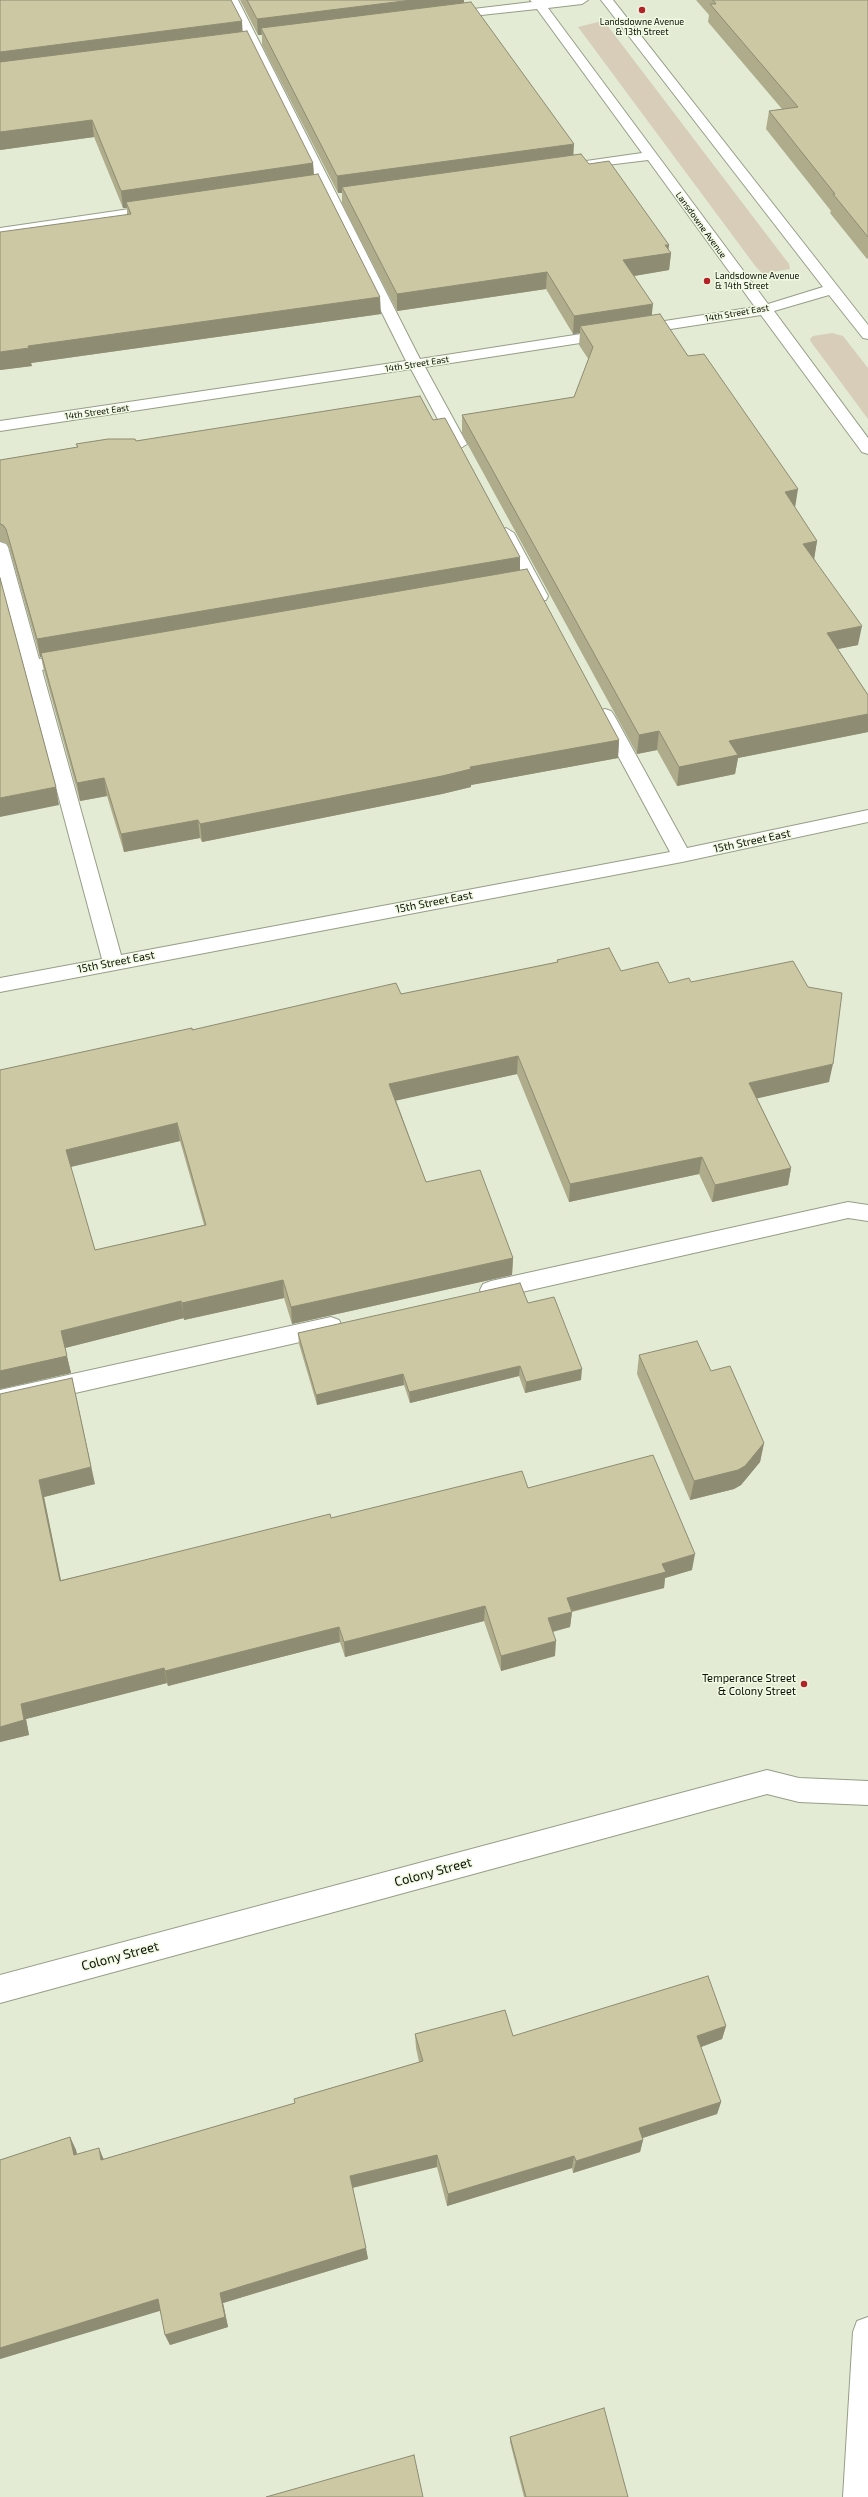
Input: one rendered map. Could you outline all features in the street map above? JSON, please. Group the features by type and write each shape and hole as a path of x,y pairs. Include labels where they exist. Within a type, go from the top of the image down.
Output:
{"street":[{"path":"232,0 416,364 465,455"},
{"path":"432,18 537,2 582,0"},
{"path":"607,0 868,335"},
{"name":"Lansdowne Avenue","path":"537,2 652,156 763,310 868,449"},
{"path":"238,44 269,40"},
{"path":"562,168 652,156"},
{"path":"310,186 326,184"},
{"path":"333,200 349,198"},
{"path":"0,232 171,207"},
{"name":"14th Street East","path":"0,426 416,364 763,310 832,289"},
{"path":"498,517 524,581 546,607"},
{"path":"0,547 113,962"},
{"path":"32,666 87,656"},
{"path":"599,703 682,856"},
{"name":"15th Street East","path":"0,985 113,962 682,856 868,816"},
{"path":"475,1294 848,1210 868,1213"},
{"path":"0,1400 350,1321"},
{"name":"Colony Street","path":"0,1989 767,1782 799,1790 868,1793"},
{"path":"859,2497 868,2332"}],"shaded area":[{"path":"598,22 607,25 789,264 790,269 762,273 756,267 578,27"},
{"path":"832,333 843,336 868,368 868,419 811,342 810,339 813,336"}],"building":[{"path":"0,0 231,0 242,21 0,52"},
{"path":"247,0 412,0 257,19"},
{"path":"713,0 868,0 868,237 769,111 798,107 710,4 716,4"},
{"path":"471,2 574,144 337,176 261,28"},
{"path":"247,31 313,163 121,191 92,120 0,132 0,62"},
{"path":"581,154 589,164 609,161 669,245 665,245 671,253 623,260 653,304 574,316 547,272 397,294 342,187"},
{"path":"318,174 380,297 28,346 29,348 0,352 0,232 131,214 126,202"},
{"path":"660,314 688,356 704,354 798,489 785,492 817,541 803,544 862,626 827,633 868,695 868,714 729,741 738,755 679,767 659,731 639,735 462,415 574,397 593,347 580,326"},
{"path":"420,396 433,420 445,418 520,557 37,639 6,529 0,524 0,460 78,447 76,444 108,439 135,439 136,441"},
{"path":"527,569 619,740 470,767 471,769 442,776 200,824 198,820 121,834 104,778 77,783 41,653"},
{"path":"0,578 56,787 0,798"},
{"path":"609,948 621,971 658,962 669,983 689,978 691,982 793,961 808,987 842,993 833,1064 749,1083 791,1168 715,1185 702,1157 570,1184 518,1056 389,1084 426,1182 480,1170 513,1258 291,1307 283,1280 182,1303 181,1301 61,1331 67,1356 0,1371 0,1070 192,1028 192,1030 396,983 401,994 558,962 557,960","holes":["177,1123 206,1225 95,1250 66,1150"]},
{"path":"520,1283 528,1303 554,1297 582,1369 526,1382 520,1366 409,1392 403,1374 316,1395 298,1333"},
{"path":"697,1341 711,1371 730,1366 764,1443 745,1466 738,1470 694,1481 639,1355"},
{"path":"72,1378 91,1467 39,1480 60,1581 330,1514 331,1518 522,1471 528,1488 653,1455 695,1554 662,1564 666,1572 567,1598 572,1612 548,1618 556,1641 501,1656 485,1606 344,1642 339,1627 165,1671 164,1668 21,1704 24,1720 0,1727 0,1394"},
{"path":"708,1976 726,2026 697,2036 721,2102 639,2128 643,2140 576,2161 574,2156 448,2194 437,2155 350,2176 366,2248 220,2293 225,2317 165,2335 158,2299 0,2348 0,2160 70,2137 74,2155 99,2148 101,2160 295,2103 294,2099 423,2061 415,2034 505,2010 513,2036"},
{"path":"604,2408 628,2497 526,2497 510,2437"},
{"path":"414,2455 423,2497 266,2497"}],"place":[{"name":"Landsdowne Avenue & 13th Street","path":"642,10"},
{"name":"Landsdowne Avenue & 14th Street","path":"707,281"},
{"name":"Temperance Street & Colony Street","path":"804,1684"}]}
